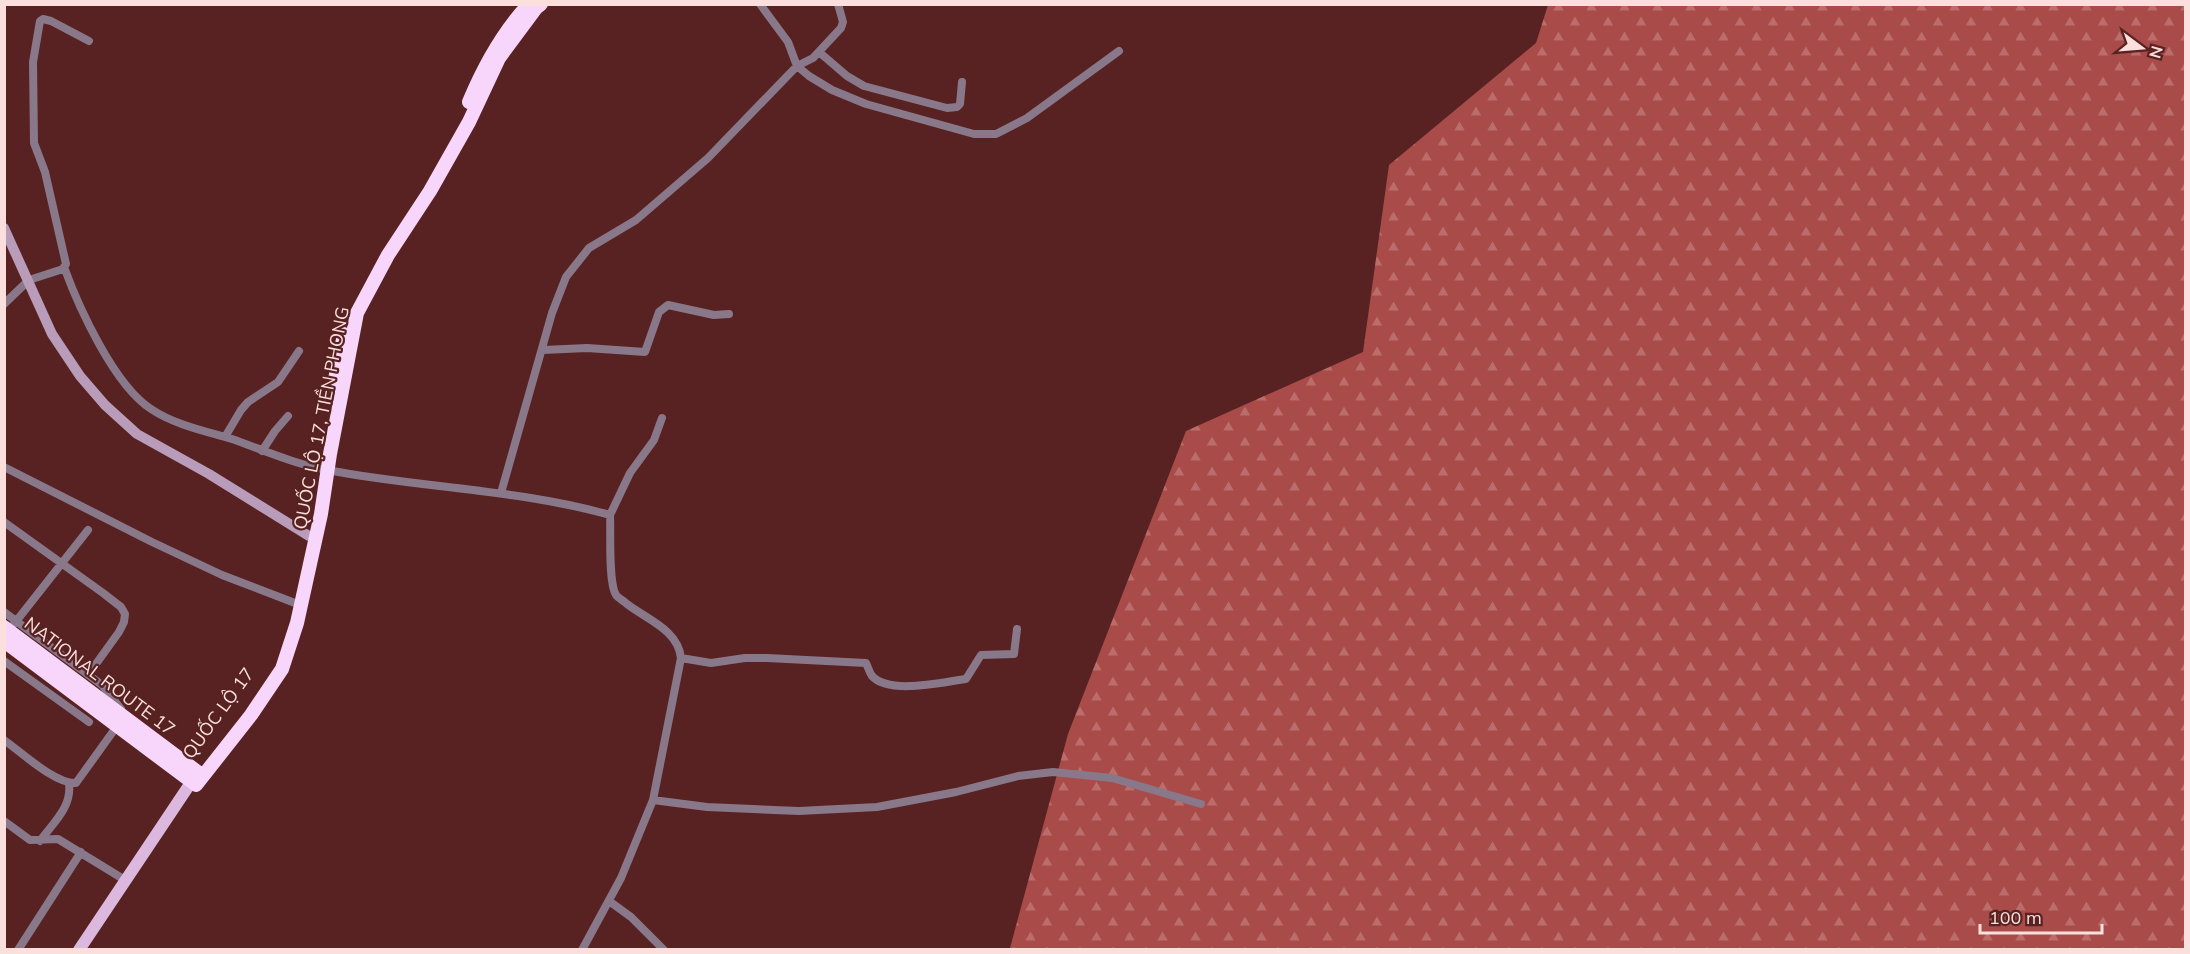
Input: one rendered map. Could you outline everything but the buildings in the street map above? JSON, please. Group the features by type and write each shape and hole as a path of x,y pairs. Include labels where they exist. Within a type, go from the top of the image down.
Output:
{"highway":[{"path":"313,531 318,513 338,359 351,306 383,247 419,195 450,142 481,74 501,40 529,4"},
{"name":"QUỐC LỘ 17, TIỀN PHONG","path":"324,469 357,313 388,255 430,191 470,122 499,58 541,4"},
{"name":"QUỐC LỘ 17, TIỀN PHONG","path":"197,779 252,715 282,669 297,624 313,531"},
{"name":"QUỐC LỘ 17","path":"197,779 258,694 274,666 287,633 313,531"},
{"name":"NATIONAL ROUTE 17","path":"9,630 124,724 197,779"}],"main road":[{"path":"79,950 125,880 197,779"},
{"path":"88,950 197,779"}],"street":[{"path":"760,4 788,42 796,66 832,90 866,104 974,134 996,134 1027,118 1119,51"},
{"path":"501,493 552,313 566,277 589,248 636,220 654,206 708,158 796,66 813,58 819,52 841,28 843,22 838,4"},
{"path":"4,304 32,279 61,269 66,262 45,172 34,142 33,75 36,35 40,21 44,19 89,41"},
{"path":"819,52 847,76 864,86 947,108 957,107 960,104 962,82"},
{"path":"4,228 32,279 52,334 80,376 121,421 136,434 313,531"},
{"path":"61,269 85,320 121,377 150,409 172,419 262,451 324,469 501,493 610,515"},
{"path":"543,350 587,348 645,352 659,312 668,305 714,315 729,314"},
{"path":"225,437 241,410 248,402 278,382 299,351"},
{"path":"262,451 288,416"},
{"path":"582,950 621,878 653,800 681,658 680,646 671,634 616,595 611,578 610,515 630,473 654,440 662,418"},
{"path":"4,467 222,575 295,603"},
{"path":"4,522 121,607 125,614 120,632 88,675"},
{"path":"9,630 88,530"},
{"path":"4,612 9,630 102,685 124,724 75,783 59,779 4,740"},
{"path":"681,658 711,663 745,658 867,663 870,675 879,681 897,686 926,685 966,679 981,655 1014,654 1017,629"},
{"path":"4,661 89,722"},
{"path":"653,800 707,807 799,811 877,807 956,792 1018,776 1053,772 1112,778 1201,804"},
{"path":"40,841 67,805 70,793 69,783"},
{"path":"4,821 30,840 58,839 125,880"},
{"path":"18,950 81,852"},
{"path":"609,901 631,917 664,950"}],"green space":[{"path":"1548,5 2185,5 2185,949 1007,950 1010,948 1068,734 1186,431 1363,352 1389,165 1536,43"}]}
